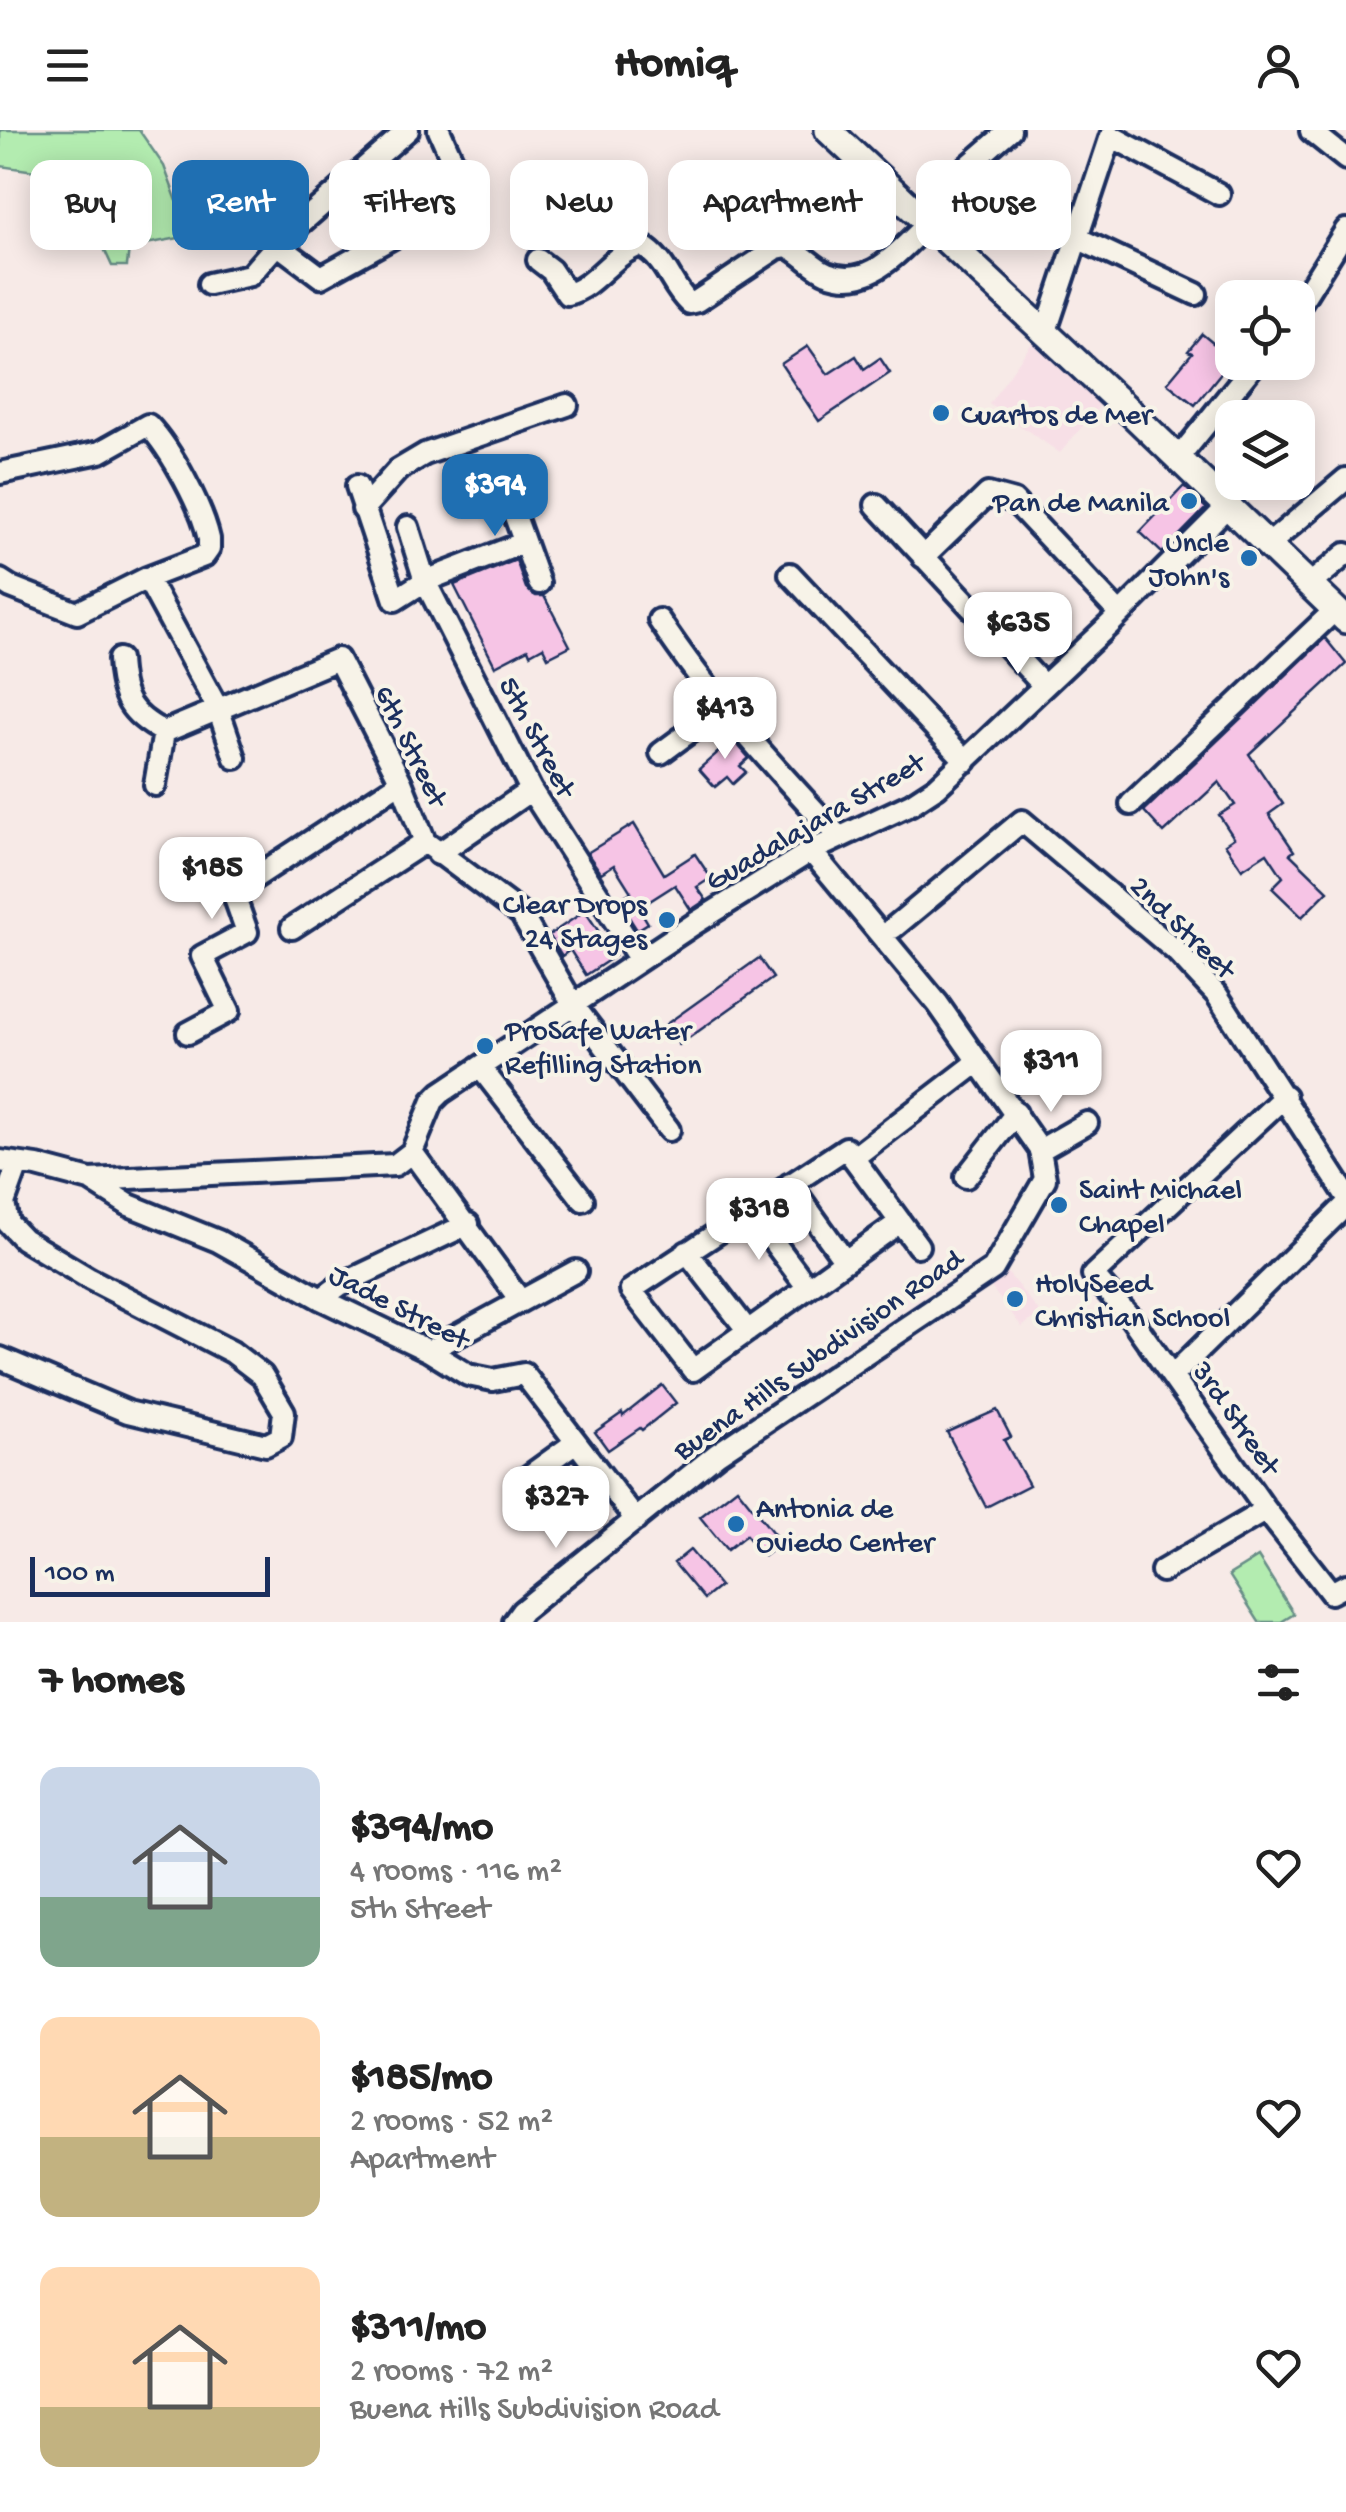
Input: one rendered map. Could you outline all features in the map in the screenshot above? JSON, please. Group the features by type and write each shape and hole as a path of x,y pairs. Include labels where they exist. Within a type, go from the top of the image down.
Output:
{"main road":[{"path":"828,130 916,212"},
{"path":"956,250 1341,615"}],"street":[{"path":"309,216 408,130"},
{"path":"284,250 321,277 468,196 439,130"},
{"path":"980,160 1010,130"},
{"path":"1311,132 1346,159"},
{"path":"1045,334 1112,136 1219,194"},
{"path":"538,260 551,270 567,294 641,245 666,267 689,302 697,301 777,248 787,246 826,272 860,278 878,270 916,225"},
{"path":"1315,280 1346,230"},
{"path":"1077,238 1196,294"},
{"path":"209,284 250,274 271,250"},
{"path":"1177,460 1241,380"},
{"path":"363,510 398,470 425,454 567,405"},
{"path":"0,472 100,452 148,425 175,460 209,540 204,556 147,578 77,614 10,588 0,580"},
{"path":"501,478 538,583"},
{"path":"1268,545 1346,480"},
{"path":"357,486 395,600 425,581 523,543"},
{"path":"923,556 988,494 1014,501 1120,614"},
{"path":"876,505 1044,686"},
{"name":"Guadalajara Street","path":"412,1152 432,1101 480,1067 811,851 911,804 937,787 1120,614 1227,506"},
{"name":"5th Street","path":"408,527 425,581 531,790 640,960"},
{"path":"1309,585 1346,554"},
{"path":"790,574 966,761"},
{"path":"147,578 218,711 235,758"},
{"path":"1131,804 1341,615"},
{"path":"659,620 690,668 726,712 838,836"},
{"path":"119,659 120,686 125,698 155,727 155,784"},
{"name":"6th Street","path":"155,727 218,711 338,659 432,848 521,914 574,1006 669,1130"},
{"path":"661,753 703,722 726,712"},
{"path":"188,1033 229,1011 202,956 247,932 236,901 239,888 401,782"},
{"path":"292,928 531,790"},
{"name":"2nd Street","path":"892,928 1022,821 1176,951 1217,995 1346,1195"},
{"path":"811,851 938,1004 1040,1150 1087,1123"},
{"path":"900,1222 693,1370 631,1290 750,1209 850,1153 978,1062"},
{"path":"480,1067 583,1200"},
{"name":"3rd Street","path":"1285,1096 1093,1276 1131,1318 1266,1510 1339,1589"},
{"path":"966,1177 1016,1112"},
{"name":"Buena Hills Subdivision Road","path":"514,1622 522,1611 717,1454 993,1268 1046,1179 1040,1150"},
{"path":"0,1358 128,1412 266,1445 281,1437 284,1412 262,1375 232,1352 90,1280 23,1240 8,1223 4,1203 9,1162 90,1180 395,1165 412,1152 520,1300"},
{"path":"850,1153 918,1246"},
{"name":"Jade Street","path":"90,1180 130,1204 218,1240 320,1299 429,1351 468,1375 493,1380 524,1374 636,1520"},
{"path":"790,1184 845,1261"},
{"path":"1172,1376 1346,1205"},
{"path":"750,1209 808,1288"},
{"path":"320,1299 468,1224"},
{"path":"687,1252 748,1331"},
{"path":"429,1351 576,1271"},
{"path":"522,1482 576,1442"},
{"path":"1162,1571 1266,1510"}],"shaded area":[{"path":"1034,340 1102,403 1060,453 989,404"},
{"name":"HolySeed Christian School","path":"1007,1272 1040,1313 1022,1327 990,1286"}],"green space":[{"path":"0,130 139,130 164,166 172,188 172,239 152,243 152,160 30,160 30,170 0,166"},
{"path":"105,250 129,250 127,266 112,266"},
{"path":"1258,1557 1294,1614 1281,1622 1259,1622 1229,1575"}],"building":[{"path":"1202,334 1215,345 1215,380 1195,405 1167,383 1192,353 1188,351"},
{"path":"808,346 828,374 856,356 864,369 880,358 890,373 819,421 781,364"},
{"path":"1184,486 1206,508 1162,553 1140,532"},
{"path":"516,560 526,588 536,596 544,596 570,646 548,657 543,647 530,654 528,649 495,666 454,585"},
{"path":"1325,638 1346,664 1249,754 1283,804 1269,814 1294,851 1290,854 1328,891 1302,917 1272,888 1283,877 1267,853 1242,869 1225,844 1234,838 1219,815 1235,805 1219,782 1164,833 1144,811"},
{"path":"725,730 749,758 740,766 746,772 733,784 727,777 715,787 699,769 723,748 715,739"},
{"path":"634,824 664,874 695,854 711,878 697,887 706,900 691,910 675,885 639,908 648,923 637,930 618,900 631,892 614,865 601,873 587,853"},
{"path":"585,911 615,956 586,975 570,950 562,956 549,935"},
{"path":"759,958 773,978 679,1045 665,1025"},
{"path":"662,1385 676,1403 608,1450 595,1432"},
{"path":"997,1410 1011,1437 1004,1440 1029,1485 986,1507 947,1432"},
{"name":"Antonia de Oviedo Center","path":"737,1488 781,1543 764,1556 746,1535 727,1550 700,1517"},
{"path":"690,1550 720,1586 704,1599 674,1563"}],"place":[{"name":"Cuartos de Mer","path":"941,413"},
{"name":"Pan de Manila","path":"1189,501"},
{"name":"Uncle John's","path":"1249,558"},
{"name":"Clear Drops 24 Stages","path":"667,920"},
{"name":"ProSafe Water Refilling Station","path":"485,1046"},
{"name":"Saint Michael Chapel","path":"1059,1205"},
{"name":"HolySeed Christian School","path":"1015,1299"},
{"name":"Antonia de Oviedo Center","path":"736,1524"}]}
